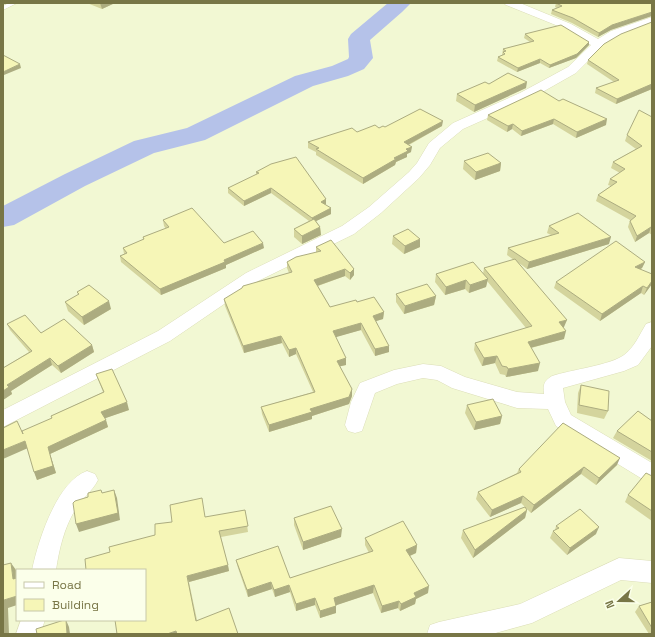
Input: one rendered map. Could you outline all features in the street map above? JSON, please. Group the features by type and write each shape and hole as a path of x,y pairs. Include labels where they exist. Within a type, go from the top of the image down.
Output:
{"street":[{"path":"510,3 567,26 598,44"},
{"path":"3,418 164,336 252,277 348,230 375,210 414,175 423,165 434,146 458,126 525,96 572,70 598,44 615,34 652,20"},
{"path":"652,329 630,360 604,370 559,381 553,385 555,402 563,420 652,474"},
{"path":"354,425 360,402 368,388 394,377 423,370 441,373 459,383 517,400 555,402"},
{"path":"44,569 48,547 66,504 86,480"},
{"path":"439,634 523,615 618,569 652,572"},
{"path":"28,634 33,621"}],"lane":[{"path":"3,8 14,3"}],"shaded area":[{"path":"3,3 652,3 652,634 3,634"}],"building":[{"path":"556,3 652,3 652,12 612,25 599,33 573,18 552,10 562,6"},
{"path":"652,22 652,84 617,99 596,88 619,80 588,60 604,44 621,34"},
{"path":"561,25 589,42 577,54 550,65 540,59 518,68 498,57 505,54 503,52 506,51 503,49 534,41 525,34"},
{"path":"3,55 20,64 3,72"},
{"path":"508,73 527,82 475,105 457,94 485,82 489,84"},
{"path":"541,90 559,101 563,99 607,119 577,132 554,119 522,131 513,124 508,126 488,115"},
{"path":"420,109 443,121 404,142 412,147 406,149 408,151 394,158 396,159 363,178 316,149 319,148 308,142 352,128 357,132 375,125 379,128 383,126 385,127"},
{"path":"639,110 652,117 652,228 651,227 637,236 630,221 636,216 598,195 617,182 610,179 625,169 613,162 642,146 627,135"},
{"path":"488,153 501,163 476,172 464,161"},
{"path":"296,157 326,199 321,202 331,208 312,218 271,188 244,201 228,188 259,173 256,172 271,164"},
{"path":"192,208 224,243 253,231 263,243 224,260 225,262 160,289 120,256 127,253 123,248 144,239 143,237 169,227 163,220"},
{"path":"578,213 611,237 529,262 508,248 559,233 549,226"},
{"path":"314,219 320,227 302,236 294,229"},
{"path":"408,229 420,239 405,246 393,236"},
{"path":"331,240 354,269 350,273 345,269 314,280 330,307 374,297 384,312 373,316 389,346 375,349 361,323 333,331 346,358 337,361 352,389 349,397 310,409 312,412 269,425 261,407 315,392 296,348 289,350 281,336 243,346 224,299 243,286 292,272 287,262 296,257 321,251 316,247"},
{"path":"616,241 645,262 635,267 652,274 652,281 647,288 643,286 602,314 556,282"},
{"path":"515,259 567,320 559,322 566,331 528,342 540,363 508,369 507,367 502,366 497,356 484,358 475,343 532,326 484,268"},
{"path":"473,262 488,279 470,285 466,280 446,287 436,274"},
{"path":"427,284 436,296 405,306 396,294"},
{"path":"89,285 109,301 82,317 65,302 79,294 77,292"},
{"path":"25,315 41,333 64,319 92,345 58,366 50,358 7,385 9,387 3,391 3,368 32,351 7,324"},
{"path":"112,369 127,402 101,412 106,420 48,447 53,466 34,472 25,441 3,450 3,428 17,421 23,434 22,431 104,392 96,374"},
{"path":"581,385 609,391 608,411 579,405"},
{"path":"493,399 502,416 476,422 467,405"},
{"path":"638,411 652,421 652,452 617,431"},
{"path":"563,423 620,458 599,478 584,467 534,505 523,496 492,510 478,492 521,472 519,469"},
{"path":"646,473 652,476 652,511 628,495"},
{"path":"101,490 102,493 114,490 118,513 76,524 73,503 88,497 88,493"},
{"path":"202,498 205,517 245,510 248,526 219,531 228,565 187,576 196,621 229,608 238,634 177,634 176,631 167,634 117,634 115,621 146,621 146,569 86,569 85,559 110,552 109,547 155,535 155,524 172,522 170,505"},
{"path":"331,506 342,529 303,542 294,518"},
{"path":"525,507 527,510 475,550 463,530"},
{"path":"580,509 599,527 570,548 553,531 559,528 556,526"},
{"path":"403,521 417,545 406,550 429,586 414,593 416,597 401,604 399,601 382,606 374,585 334,598 336,606 320,611 315,598 296,604 289,585 274,590 271,582 247,590 236,560 278,546 290,578 373,551 365,538"},
{"path":"11,563 13,579 16,578 16,596 4,600 4,634 3,634 3,565"},
{"path":"652,602 652,628 639,606"},
{"path":"61,621 66,621 67,634 37,634 36,629"}],"waterway":[{"path":"3,218 75,180 144,147 196,134 304,81 340,71 356,64 361,58 359,39 400,3"}]}
